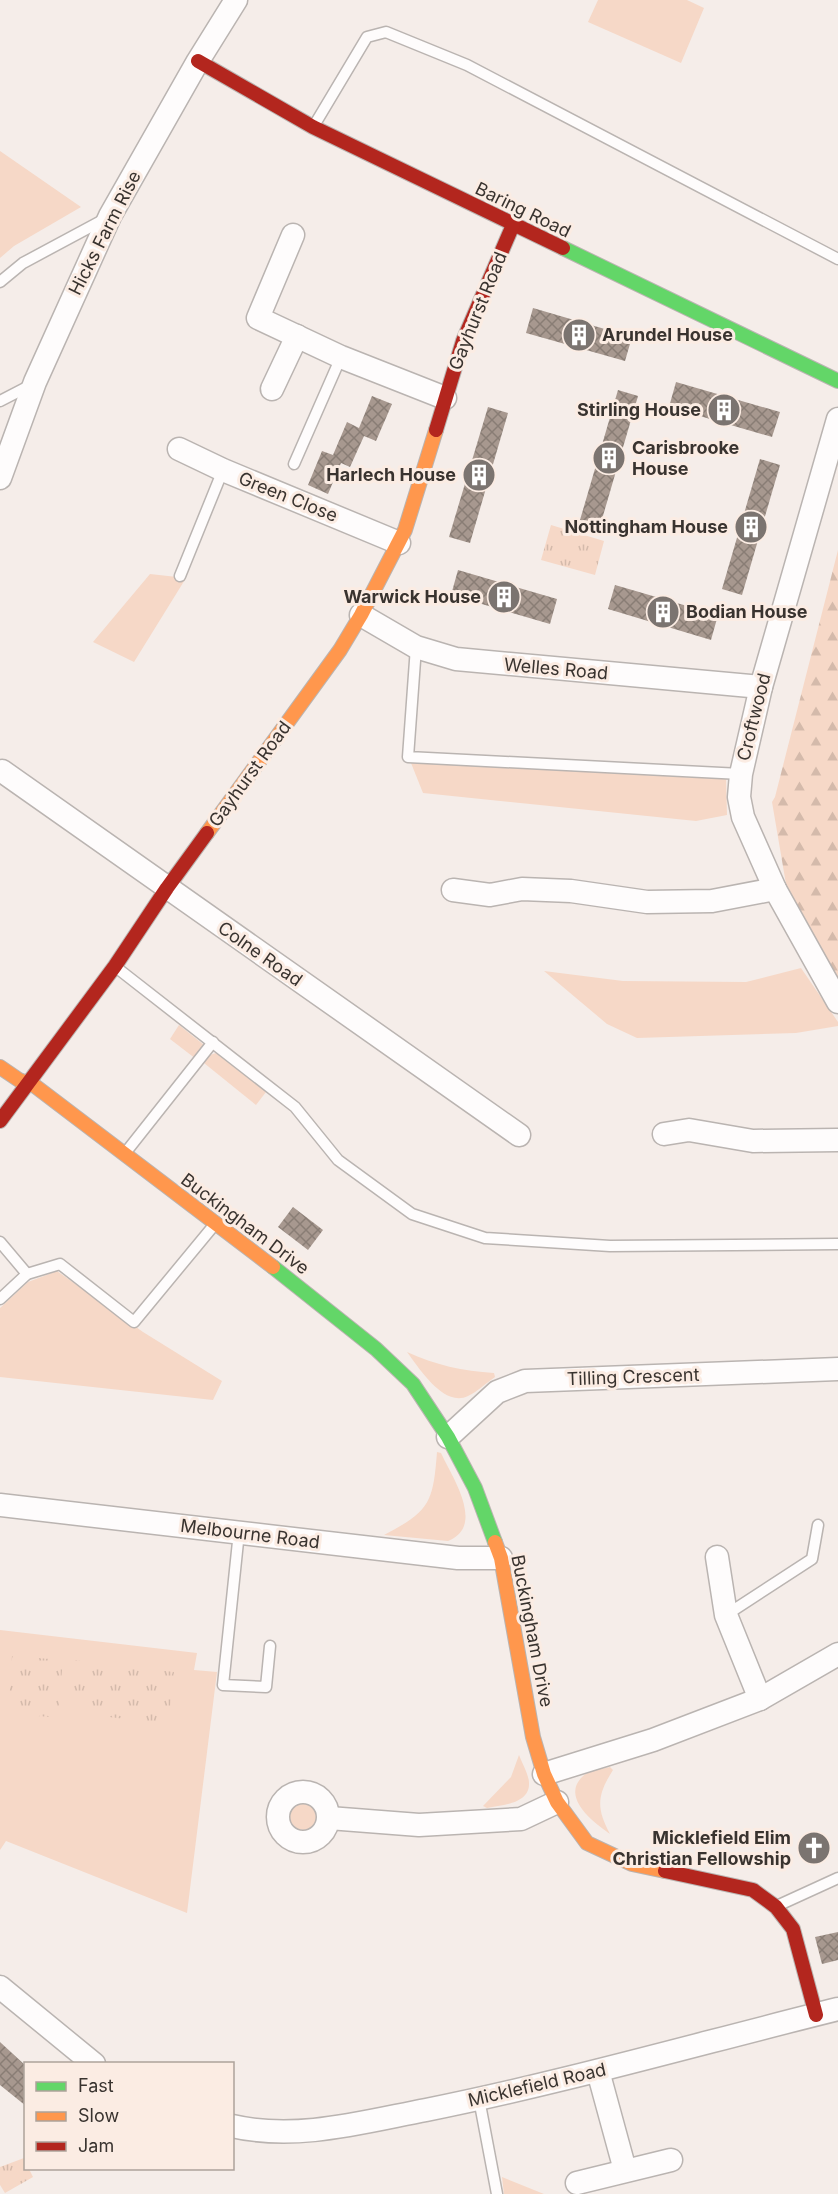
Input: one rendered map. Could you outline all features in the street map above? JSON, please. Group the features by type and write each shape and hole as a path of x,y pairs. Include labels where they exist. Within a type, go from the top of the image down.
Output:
{"street":[{"name":"Hicks Farm Rise","path":"0,478 35,382 111,216 198,61 236,0"},
{"name":"Baring Road","path":"198,61 313,127 838,381"},
{"name":"Gayhurst Road","path":"0,1121 115,966 167,888 333,660 361,615 405,530 463,341 513,225"},
{"path":"293,235 258,318 340,357 445,398"},
{"path":"272,389 297,336"},
{"name":"Croftwood","path":"838,419 761,687 741,774 739,797 743,817 775,889 838,1002"},
{"name":"Green Close","path":"178,450 399,543"},
{"name":"Welles Road","path":"361,615 416,647 456,659 761,687"},
{"name":"Colne Road","path":"2,771 519,1135"},
{"path":"453,890 490,895 522,889 571,891 647,902 712,901 775,889"},
{"name":"Buckingham Drive","path":"0,1067 19,1080 35,1086 307,1292 376,1349 413,1384 448,1437 475,1488 501,1558 533,1737 544,1774 557,1802 587,1843 605,1852 632,1864 753,1890 776,1906 793,1929 816,2014"},
{"path":"664,1134 689,1130 753,1141 838,1140"},
{"name":"Tilling Crescent","path":"448,1437 497,1392 525,1381 838,1370"},
{"name":"Melbourne Road","path":"0,1505 458,1558 501,1558"},
{"path":"717,1557 726,1615 760,1699"},
{"path":"544,1774 654,1740 760,1699 838,1654"},
{"path":"329,1818 419,1825 521,1819 557,1802"},
{"path":"0,1987 92,2062"},
{"name":"Micklefield Road","path":"234,2126 256,2132 310,2131 479,2099 838,2009"},
{"path":"598,2071 625,2170"},
{"path":"577,2183 671,2160"}],"lane":[{"path":"313,127 367,37 386,32 466,65 838,259"},
{"path":"0,282 23,263 111,216"},
{"path":"294,464 340,357"},
{"path":"0,400 35,382"},
{"path":"180,576 223,470"},
{"path":"416,647 408,757 741,774"},
{"path":"115,966 295,1107 338,1160 412,1214 486,1238 610,1246 838,1244"},
{"path":"124,1155 213,1042"},
{"path":"0,1299 27,1274 60,1264 134,1322 215,1224"},
{"path":"0,1242 27,1274"},
{"path":"726,1615 812,1559 818,1526"},
{"path":"239,1532 223,1685 266,1688 270,1646"},
{"path":"776,1906 838,1878"},
{"path":"479,2099 497,2194"}],"green space":[{"path":"598,0 687,0 704,8 681,63 588,22"},
{"path":"0,151 81,207 14,246 0,258"},
{"path":"551,525 604,541 595,575 541,560"},
{"path":"838,550 838,980 787,890 772,802"},
{"path":"150,574 186,578 134,662 93,642"},
{"path":"411,763 726,777 727,815 696,821 423,793"},
{"path":"801,968 838,1022 838,1026 796,1033 637,1038 607,1024 544,971 623,981 746,982"},
{"path":"179,1025 204,1045 196,1059 170,1039"},
{"path":"216,1053 266,1092 256,1105 204,1063 210,1055"},
{"path":"57,1271 143,1332 222,1381 213,1400 0,1377 0,1308 28,1282"},
{"path":"407,1352 449,1367 494,1373 495,1377 468,1396 459,1398 450,1396 441,1392 425,1376"},
{"path":"437,1452 441,1453 463,1500 464,1524 459,1534 448,1541 384,1535 411,1519 426,1504 434,1483"},
{"path":"0,1630 197,1653 194,1670 217,1672 187,1913 6,1841 0,1850"},
{"path":"12,1656 63,1660 58,1713 52,1717 8,1714"},
{"path":"73,1660 174,1672 168,1724 67,1712"},
{"path":"519,1755 529,1780 525,1795 507,1804 487,1808 483,1806 511,1777"},
{"path":"610,1767 613,1770 601,1794 600,1802 602,1817 610,1834 582,1809 575,1793 582,1777 595,1770"},
{"path":"304,1794 317,1799 322,1812 317,1825 304,1830 291,1825 286,1812 291,1799"},
{"path":"24,2158 24,2170 30,2170 33,2177 5,2193 0,2185 0,2167"},
{"path":"502,2177 544,2194 504,2194"}],"building":[{"name":"Arundel House","path":"533,308 632,337 625,361 526,333"},
{"name":"Stirling House","path":"676,382 780,412 772,437 669,407"},
{"name":"Carisbrooke House","path":"618,390 638,396 600,526 580,520"},
{"path":"372,396 392,404 376,441 364,436 350,467 341,463 328,494 308,485 322,451 333,455 347,422 359,428"},
{"name":"Harlech House","path":"488,407 508,413 470,543 449,537"},
{"name":"Nottingham House","path":"760,459 780,465 742,595 722,589"},
{"name":"Warwick House","path":"458,570 557,599 550,624 451,595"},
{"name":"Bodian House","path":"615,585 718,615 711,640 608,609"},
{"path":"293,1207 323,1230 308,1250 278,1227"},
{"path":"838,1932 838,1960 822,1964 815,1937"},
{"path":"0,2042 24,2064 24,2104 0,2085"}],"traffic: fast":[{"path":"563,248 838,381"},
{"path":"273,1267 376,1349 413,1384 448,1437 475,1488 495,1542"}],"traffic: slow":[{"path":"207,833 340,650 361,615 405,530 436,430"},
{"path":"0,1067 19,1080 35,1086 273,1267"},
{"path":"495,1542 501,1558 533,1737 544,1774 557,1802 587,1843 632,1864 665,1871"}],"traffic: jam":[{"path":"198,61 313,127 563,248"},
{"path":"436,430 463,341 513,225"},
{"path":"0,1121 115,966 207,833"},
{"path":"665,1871 753,1890 776,1907 793,1929 816,2015"}],"place":[{"name":"Arundel House","path":"579,335"},
{"name":"Stirling House","path":"724,410"},
{"name":"Carisbrooke House","path":"609,458"},
{"name":"Harlech House","path":"479,475"},
{"name":"Nottingham House","path":"751,527"},
{"name":"Warwick House","path":"504,597"},
{"name":"Bodian House","path":"663,612"},
{"name":"Micklefield Elim Christian Fellowship","path":"814,1848"}]}
